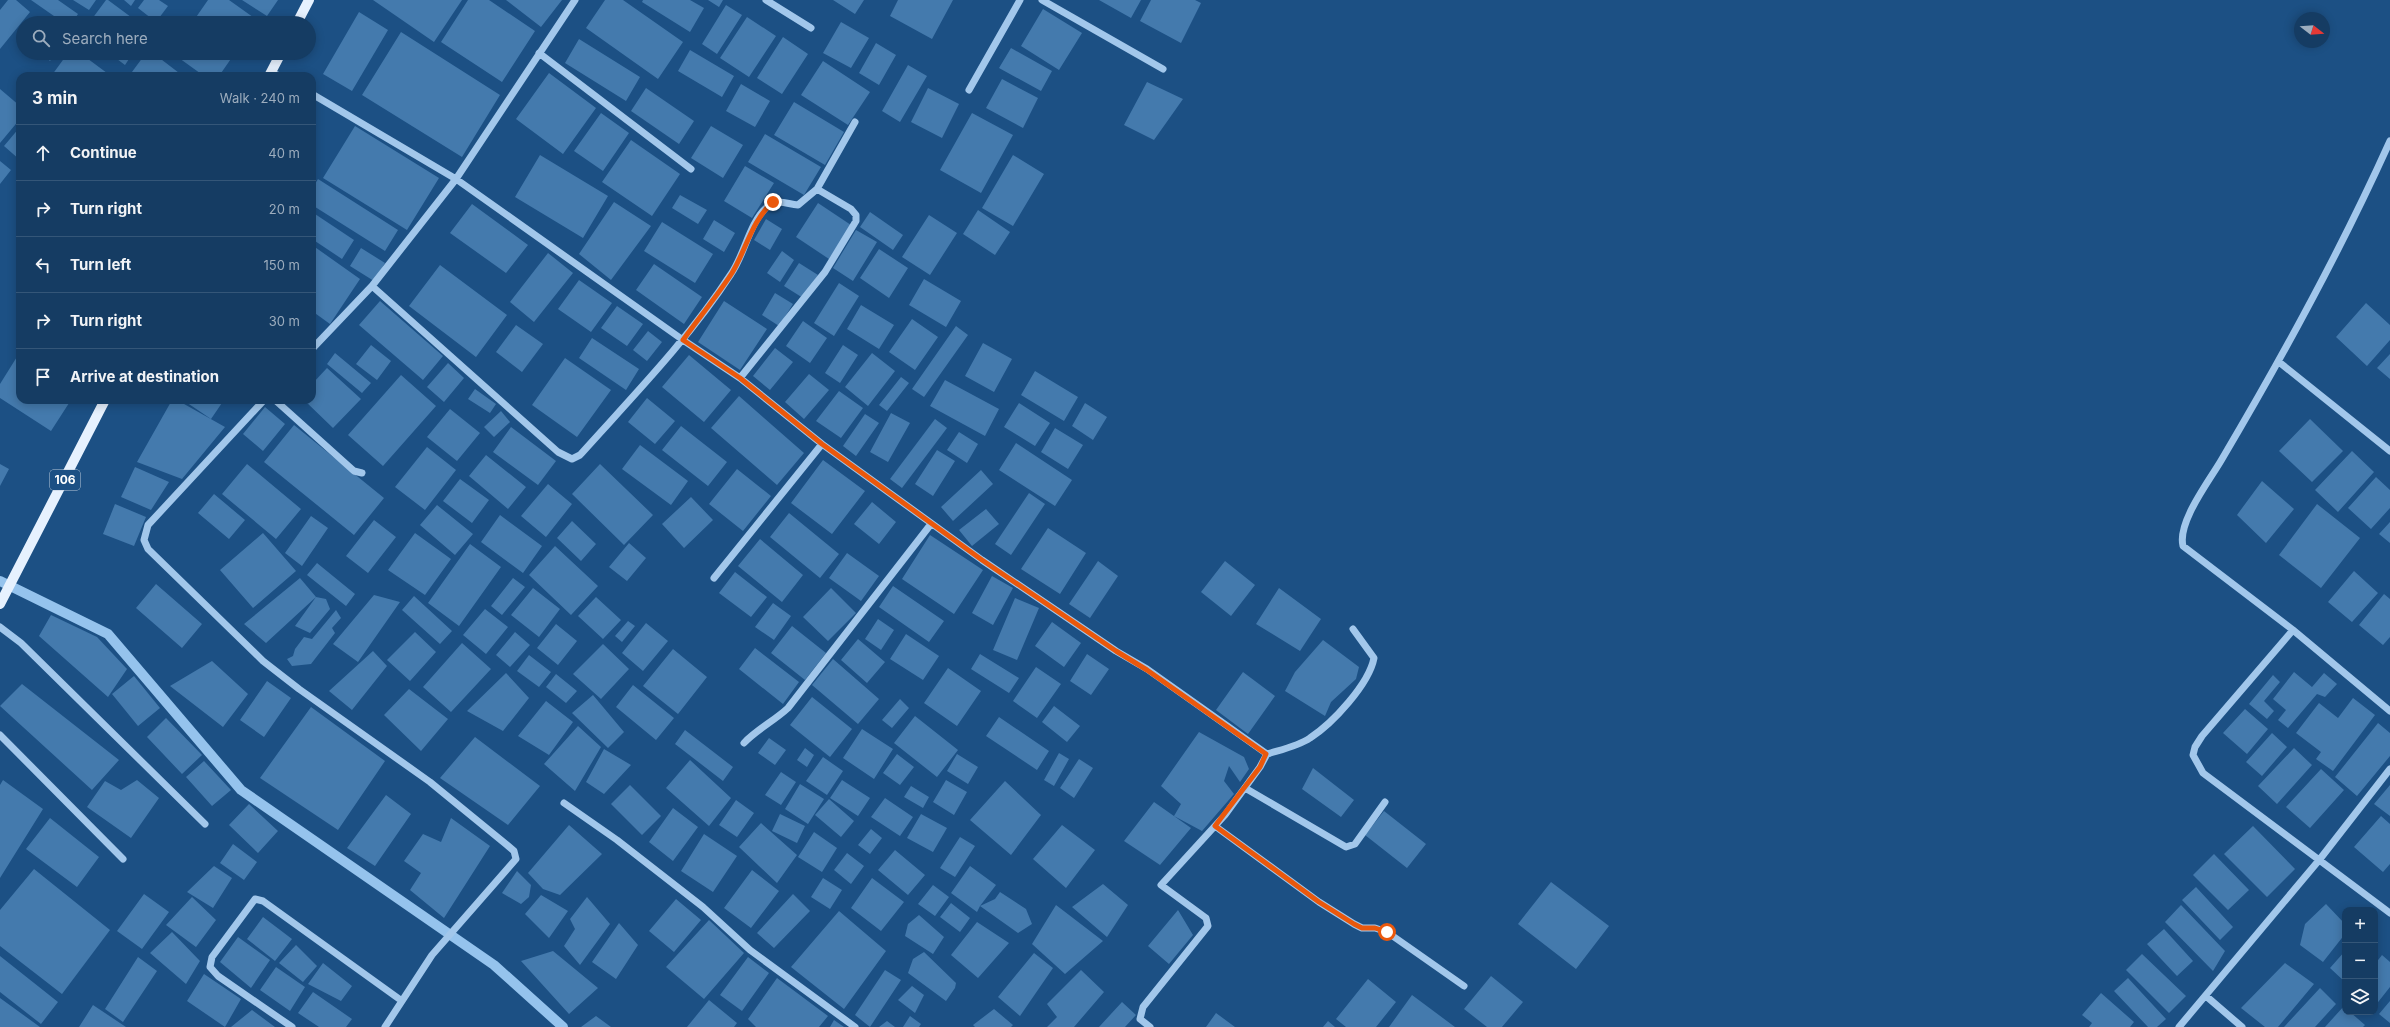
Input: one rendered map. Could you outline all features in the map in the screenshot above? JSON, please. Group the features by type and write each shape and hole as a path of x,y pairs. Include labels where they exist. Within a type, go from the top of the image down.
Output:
{"main road":[{"path":"301,16 309,0"},
{"path":"274,72 278,60"},
{"name":"106","path":"1,601 103,404"}],"street":[{"path":"316,346 372,286 456,179 575,0"},
{"path":"766,0 811,28"},
{"path":"969,90 1020,0"},
{"path":"1042,0 1163,69"},
{"path":"539,53 691,169"},
{"path":"316,96 456,179 683,340 740,378 822,444 931,524 1039,600 1147,670 1266,754"},
{"path":"372,286 558,452 572,459 580,456 683,340 732,273 766,208 773,202 782,201 798,205 817,189 855,122"},
{"path":"2390,141 2368,192 2279,362 2193,508 2181,538 2183,546 2293,630 2390,711"},
{"path":"740,378 824,272 856,222 856,215 850,209 817,189"},
{"path":"2279,362 2390,451"},
{"path":"260,404 148,525 144,540 148,549 263,661 299,689 430,782 514,851 516,858 432,954 385,1027"},
{"path":"280,404 354,471 362,473"},
{"path":"714,578 822,444"},
{"path":"744,743 751,734 774,721 788,708 931,524"},
{"path":"0,627 21,643 205,824"},
{"path":"1150,1027 1140,1019 1143,1007 1208,926 1206,918 1161,885 1215,826 1260,767 1266,754 1310,739 1350,701 1372,670 1374,658 1353,629"},
{"path":"2293,630 2202,736 2195,747 2193,755 2203,773 2320,859 2390,913"},
{"path":"0,736 123,859"},
{"path":"2179,1027 2320,859 2390,769"},
{"path":"1244,788 1346,847 1355,844 1385,802"},
{"path":"564,803 617,840 703,908 750,950 855,1027"},
{"path":"1215,826 1319,902 1362,928 1375,928 1387,932 1464,986"},
{"path":"292,1027 218,976 210,967 212,957 255,899 263,901 402,1001"},
{"path":"2206,996 2242,1027"}],"building":[{"path":"8,0 16,0 30,12 27,16 16,16 16,29 0,49 0,10"},
{"path":"31,0 58,0 78,14 77,16 54,16"},
{"path":"73,0 96,0 89,10"},
{"path":"106,0 108,0 130,16 94,16"},
{"path":"124,0 135,0 131,6"},
{"path":"144,0 159,0 168,6 160,16 148,16 138,8"},
{"path":"208,0 229,0 251,16 197,16"},
{"path":"242,0 278,0 267,16"},
{"path":"373,0 462,0 434,42"},
{"path":"468,0 489,0 535,31 502,82 441,42"},
{"path":"506,0 562,0 541,27"},
{"path":"605,0 623,0 683,42 658,79 586,28"},
{"path":"643,0 690,0 704,8 690,32 642,2"},
{"path":"708,0 723,0 719,7"},
{"path":"833,0 864,0 855,14"},
{"path":"898,0 953,0 932,39 890,16"},
{"path":"1099,0 1141,0 1131,18"},
{"path":"1151,0 1195,0 1201,3 1181,43 1140,21"},
{"path":"726,5 742,15 717,54 702,44"},
{"path":"1043,9 1082,33 1059,70 1021,46"},
{"path":"359,12 388,30 352,91 323,74"},
{"path":"747,17 776,36 749,77 720,58"},
{"path":"841,22 869,38 851,68 823,53"},
{"path":"401,32 500,95 462,157 362,95"},
{"path":"783,37 808,54 782,94 757,78"},
{"path":"579,39 640,77 626,101 565,63"},
{"path":"876,43 896,55 879,85 859,73"},
{"path":"1011,48 1052,71 1041,91 999,68"},
{"path":"690,50 734,76 722,97 678,71"},
{"path":"63,60 89,60 106,72 54,72"},
{"path":"118,60 128,60 125,65"},
{"path":"141,60 162,60 178,72 132,72"},
{"path":"182,60 230,60 222,72 198,72"},
{"path":"823,61 870,92 848,125 801,95"},
{"path":"908,65 927,76 900,122 882,111"},
{"path":"549,73 596,108 563,154 516,119"},
{"path":"1002,79 1038,98 1023,128 986,108"},
{"path":"1147,82 1183,99 1154,140 1124,125"},
{"path":"741,84 770,101 755,127 726,111"},
{"path":"646,88 694,121 679,144 631,111"},
{"path":"928,88 959,104 942,138 911,122"},
{"path":"0,89 16,103 16,124 0,143"},
{"path":"794,102 844,132 825,165 774,135"},
{"path":"601,113 629,133 603,171 574,151"},
{"path":"972,113 1013,135 981,193 940,170"},
{"path":"355,126 439,178 407,230 323,178"},
{"path":"711,126 743,145 723,178 691,158"},
{"path":"16,132 16,156 4,146"},
{"path":"765,134 821,167 804,195 748,162"},
{"path":"631,140 680,174 652,216 602,182"},
{"path":"540,155 608,196 583,238 515,197"},
{"path":"1013,155 1044,174 1013,226 982,208"},
{"path":"0,161 11,170 0,184"},
{"path":"745,166 774,183 752,218 724,201"},
{"path":"318,179 398,230 385,251 316,208 316,182"},
{"path":"680,195 707,210 698,224 672,208"},
{"path":"614,202 651,226 611,280 579,254"},
{"path":"818,203 851,225 829,259 796,237"},
{"path":"472,204 528,245 506,273 450,233"},
{"path":"978,210 1010,232 995,255 963,234"},
{"path":"870,212 903,235 893,250 860,227"},
{"path":"316,215 354,240 342,259 316,242"},
{"path":"929,215 957,233 930,275 902,257"},
{"path":"766,219 782,229 770,250 754,240"},
{"path":"714,220 735,233 724,252 703,239"},
{"path":"662,222 713,254 695,283 644,251"},
{"path":"856,230 877,242 853,281 833,268"},
{"path":"316,248 360,279 330,324 316,314"},
{"path":"361,248 385,263 374,281 350,266"},
{"path":"879,249 908,268 889,298 860,278"},
{"path":"782,251 794,260 780,282 767,273"},
{"path":"548,253 573,273 534,322 510,302"},
{"path":"799,263 818,275 803,298 784,286"},
{"path":"654,264 702,297 684,324 636,290"},
{"path":"440,265 507,315 476,357 409,306"},
{"path":"924,279 961,301 946,327 909,305"},
{"path":"579,280 612,303 591,332 558,309"},
{"path":"839,283 859,296 834,336 814,323"},
{"path":"775,293 793,304 779,326 762,315"},
{"path":"380,301 443,356 423,380 359,325"},
{"path":"724,301 767,329 740,370 698,342"},
{"path":"2366,303 2390,325 2390,340 2367,366 2336,337"},
{"path":"861,305 894,325 879,349 847,329"},
{"path":"617,306 643,324 627,346 601,328"},
{"path":"912,319 938,337 915,370 889,352"},
{"path":"803,321 827,338 810,363 786,346"},
{"path":"516,325 543,344 522,372 496,352"},
{"path":"956,326 968,335 924,397 912,389"},
{"path":"648,331 662,342 647,361 633,350"},
{"path":"592,338 639,369 626,390 579,358"},
{"path":"983,343 1012,359 994,392 965,376"},
{"path":"371,345 391,361 377,380 356,364"},
{"path":"843,345 858,355 840,383 825,373"},
{"path":"775,348 793,362 770,390 753,376"},
{"path":"335,353 371,383 362,393 327,364"},
{"path":"872,353 895,371 868,406 845,387"},
{"path":"2390,354 2390,379 2377,368"},
{"path":"689,355 731,390 704,422 662,387"},
{"path":"16,358 16,404 68,404 51,431 0,398 0,384"},
{"path":"565,358 611,390 577,437 532,405"},
{"path":"448,363 464,378 444,402 427,387"},
{"path":"327,368 361,399 333,428 308,404 316,404 316,380"},
{"path":"1035,371 1078,397 1064,421 1021,395"},
{"path":"809,374 829,390 804,419 785,402"},
{"path":"401,375 436,406 383,466 348,435"},
{"path":"901,377 909,383 887,411 879,405"},
{"path":"945,380 999,409 985,436 930,406"},
{"path":"475,389 496,404 490,413 468,399"},
{"path":"839,391 863,408 841,438 816,421"},
{"path":"739,396 804,453 777,485 711,428"},
{"path":"647,398 675,421 655,444 628,422"},
{"path":"1019,403 1050,423 1035,446 1004,427"},
{"path":"1085,403 1107,417 1093,440 1072,426"},
{"path":"170,404 184,404 225,427 182,479 137,462"},
{"path":"189,404 221,404 211,419"},
{"path":"265,407 285,424 263,451 243,434"},
{"path":"450,409 480,433 457,461 427,437"},
{"path":"501,411 510,422 494,437 484,427"},
{"path":"891,413 910,423 888,462 870,452"},
{"path":"865,414 879,423 856,456 843,446"},
{"path":"935,419 947,428 902,488 890,479"},
{"path":"2310,419 2343,451 2312,482 2279,451"},
{"path":"294,425 384,498 354,535 264,462"},
{"path":"681,426 727,462 708,486 662,450"},
{"path":"511,427 556,461 538,485 493,452"},
{"path":"1055,428 1083,445 1068,469 1041,452"},
{"path":"959,432 978,444 967,463 947,450"},
{"path":"1016,443 1072,480 1055,506 999,470"},
{"path":"640,445 688,481 671,505 622,469"},
{"path":"427,447 456,470 425,510 395,487"},
{"path":"937,450 955,461 933,496 915,484"},
{"path":"2352,451 2374,472 2338,512 2315,490"},
{"path":"486,455 526,487 508,509 469,476"},
{"path":"823,460 865,491 832,534 791,503"},
{"path":"0,464 9,469 0,486"},
{"path":"247,464 301,509 276,539 222,494"},
{"path":"600,464 653,515 624,545 572,494"},
{"path":"135,467 169,482 151,510 121,497"},
{"path":"737,469 771,496 743,531 709,504"},
{"path":"981,470 993,484 953,521 941,507"},
{"path":"2376,477 2390,490 2390,508 2371,529 2348,508"},
{"path":"460,479 489,500 472,523 443,501"},
{"path":"2262,481 2294,509 2266,543 2237,515"},
{"path":"548,484 572,504 546,537 521,516"},
{"path":"1029,493 1045,504 1011,555 995,544"},
{"path":"214,494 245,520 229,539 198,513"},
{"path":"691,497 713,520 684,548 662,524"},
{"path":"872,502 896,522 879,544 854,524"},
{"path":"115,504 146,517 134,546 103,534"},
{"path":"2317,504 2360,538 2321,588 2279,555"},
{"path":"437,505 473,534 455,555 420,525"},
{"path":"986,509 999,524 972,546 959,530"},
{"path":"789,513 839,554 820,578 770,537"},
{"path":"500,515 542,546 523,573 481,542"},
{"path":"311,516 328,528 302,566 285,553"},
{"path":"374,520 396,537 368,573 346,556"},
{"path":"572,521 596,544 581,561 557,538"},
{"path":"2390,522 2390,543 2379,534"},
{"path":"1048,528 1086,553 1060,594 1021,569"},
{"path":"263,533 296,571 253,608 220,570"},
{"path":"415,533 451,559 425,595 388,570"},
{"path":"930,535 983,570 954,614 902,579"},
{"path":"760,539 803,575 782,602 738,566"},
{"path":"629,543 646,558 627,581 609,567"},
{"path":"470,544 501,567 459,626 428,603"},
{"path":"555,546 598,586 571,615 529,575"},
{"path":"847,553 879,576 861,601 829,578"},
{"path":"1098,561 1118,576 1090,618 1069,604"},
{"path":"1225,561 1255,585 1231,616 1201,592"},
{"path":"317,563 355,594 346,606 307,575"},
{"path":"2354,571 2378,593 2352,622 2328,602"},
{"path":"735,572 767,597 751,617 719,593"},
{"path":"992,576 1013,588 993,625 972,613"},
{"path":"300,578 316,597 266,643 244,624"},
{"path":"513,578 525,587 502,615 491,606"},
{"path":"156,584 202,624 182,648 136,608"},
{"path":"893,586 944,621 929,642 879,607"},
{"path":"533,588 560,609 539,637 511,615"},
{"path":"831,588 856,613 828,641 803,617"},
{"path":"1279,588 1321,619 1300,651 1256,624"},
{"path":"2384,594 2390,599 2390,637 2383,645 2359,625"},
{"path":"374,595 400,602 358,662 333,644"},
{"path":"414,596 452,631 440,644 402,610"},
{"path":"316,597 326,599 330,609 310,633 295,626"},
{"path":"596,597 621,620 603,639 578,616"},
{"path":"1015,598 1039,608 1017,660 993,650"},
{"path":"773,603 791,616 774,640 755,627"},
{"path":"485,609 508,627 486,654 463,635"},
{"path":"336,610 341,618 332,628 335,633 311,664 292,666 287,659 293,656 295,649 304,637 312,639"},
{"path":"51,615 97,637 127,669 108,697 39,636"},
{"path":"878,619 894,630 881,650 865,639"},
{"path":"628,621 635,626 622,642 615,636"},
{"path":"1052,622 1081,643 1064,667 1035,646"},
{"path":"646,623 668,641 643,671 622,653"},
{"path":"556,624 577,641 558,665 537,648"},
{"path":"792,626 826,653 805,680 771,653"},
{"path":"415,632 436,652 410,681 387,660"},
{"path":"515,632 530,645 510,667 496,655"},
{"path":"906,634 939,656 923,680 890,659"},
{"path":"858,639 885,662 867,683 841,660"},
{"path":"1323,640 1359,667 1356,679 1331,702 1325,716 1285,691 1295,672"},
{"path":"462,643 491,669 451,712 423,687"},
{"path":"603,644 629,669 601,699 573,674"},
{"path":"755,648 799,682 783,704 739,669"},
{"path":"673,649 707,677 678,714 643,686"},
{"path":"373,651 387,666 352,710 329,691"},
{"path":"980,654 1019,678 1009,693 971,669"},
{"path":"1087,654 1109,669 1091,695 1070,681"},
{"path":"529,655 551,672 539,687 517,671"},
{"path":"833,659 879,699 858,724 812,685"},
{"path":"212,661 248,694 223,727 170,686"},
{"path":"1036,667 1061,684 1037,718 1013,701"},
{"path":"948,668 981,691 957,726 924,703"},
{"path":"1243,672 1275,696 1248,734 1216,710"},
{"path":"2294,672 2312,687 2324,673 2337,684 2325,697 2317,694 2288,728 2278,720 2286,710 2273,699"},
{"path":"506,673 529,698 503,731 467,711"},
{"path":"556,674 577,691 566,703 546,687"},
{"path":"2273,675 2280,682 2264,701 2274,711 2267,719 2249,704"},
{"path":"134,676 160,708 138,726 112,694"},
{"path":"267,681 291,698 264,737 240,720"},
{"path":"22,684 119,760 92,790 0,706"},
{"path":"633,685 674,718 656,740 616,707"},
{"path":"409,689 448,719 421,751 384,715"},
{"path":"593,695 624,732 608,748 572,713"},
{"path":"812,697 852,729 830,757 790,725"},
{"path":"2353,698 2375,715 2333,771 2316,759 2321,752 2296,733 2319,703 2338,718"},
{"path":"900,699 909,708 892,728 882,720"},
{"path":"546,701 573,722 549,755 518,736"},
{"path":"1054,706 1080,726 1067,742 1042,722"},
{"path":"311,707 385,761 338,830 260,778"},
{"path":"2245,709 2268,729 2247,754 2223,733"},
{"path":"915,716 958,750 937,777 894,743"},
{"path":"999,717 1049,751 1037,770 986,736"},
{"path":"166,718 202,755 182,774 147,737"},
{"path":"2378,723 2390,733 2390,756 2357,796 2335,777"},
{"path":"578,726 601,747 575,791 544,764"},
{"path":"862,729 893,749 874,779 843,758"},
{"path":"685,730 733,767 723,781 675,744"},
{"path":"1199,732 1244,757 1249,769 1240,782 1229,766 1224,781 1234,794 1202,831 1174,816 1181,804 1161,786"},
{"path":"2272,733 2287,747 2262,776 2246,762"},
{"path":"475,737 540,786 508,825 440,778"},
{"path":"769,738 786,750 775,765 758,753"},
{"path":"805,748 814,755 807,767 797,760"},
{"path":"2294,748 2312,765 2277,804 2258,786"},
{"path":"604,749 631,765 604,794 586,782"},
{"path":"1059,753 1069,759 1054,786 1044,780"},
{"path":"897,754 914,767 900,785 883,773"},
{"path":"957,754 978,767 968,784 947,771"},
{"path":"823,757 843,771 827,795 806,781"},
{"path":"1079,759 1093,768 1074,798 1060,788"},
{"path":"690,760 731,798 709,826 666,788"},
{"path":"204,761 231,790 212,806 186,777"},
{"path":"1313,768 1354,800 1341,817 1302,789"},
{"path":"2321,769 2344,790 2310,828 2286,807"},
{"path":"781,772 796,782 781,805 765,795"},
{"path":"3,780 43,809 0,878 0,785"},
{"path":"137,780 159,798 131,838 87,807 105,781 121,790"},
{"path":"842,780 870,798 858,816 830,798"},
{"path":"946,780 967,792 954,815 933,802"},
{"path":"1005,781 1041,815 1011,855 970,820"},
{"path":"800,784 824,799 808,824 785,809"},
{"path":"630,785 661,816 642,835 611,804"},
{"path":"2390,785 2390,816 2374,804"},
{"path":"911,786 929,797 923,808 904,797"},
{"path":"386,795 411,814 375,866 347,848"},
{"path":"885,798 913,817 900,836 871,817"},
{"path":"829,799 854,821 841,837 815,815"},
{"path":"736,800 754,813 737,837 719,825"},
{"path":"1154,802 1191,828 1160,865 1124,841"},
{"path":"249,804 278,831 258,853 229,825"},
{"path":"673,808 698,827 673,861 649,842"},
{"path":"1384,811 1426,844 1407,868 1365,835"},
{"path":"780,814 805,826 797,843 772,831"},
{"path":"921,814 947,828 933,852 907,838"},
{"path":"2381,816 2390,824 2390,864 2383,872 2354,847"},
{"path":"50,818 99,857 77,887 26,849"},
{"path":"451,818 490,846 444,918 410,890 421,873 404,861 423,834 441,842"},
{"path":"761,823 797,855 777,883 739,847"},
{"path":"569,825 602,854 560,895 543,889 528,873"},
{"path":"1062,825 1095,850 1066,888 1033,859"},
{"path":"2253,826 2295,869 2267,897 2224,854"},
{"path":"871,829 882,838 870,854 858,845"},
{"path":"814,832 837,848 822,872 798,857"},
{"path":"704,834 737,856 713,892 681,871"},
{"path":"960,837 975,846 955,877 940,868"},
{"path":"233,844 257,862 244,880 220,863"},
{"path":"895,850 925,875 908,895 878,870"},
{"path":"847,853 864,866 851,884 834,870"},
{"path":"2214,854 2249,890 2228,910 2193,875"},
{"path":"214,866 232,878 213,908 187,892"},
{"path":"970,866 996,885 977,912 951,893"},
{"path":"34,869 110,930 62,994 0,946 0,910"},
{"path":"752,870 779,891 751,928 724,908"},
{"path":"517,871 531,885 529,897 521,904 502,893"},
{"path":"823,878 842,890 830,909 811,897"},
{"path":"872,878 904,902 881,931 851,908"},
{"path":"1551,882 1609,926 1576,969 1518,924"},
{"path":"1103,884 1128,905 1107,937 1072,907"},
{"path":"933,885 949,897 935,916 918,904"},
{"path":"2196,887 2233,927 2220,940 2182,900"},
{"path":"1000,892 1026,909 1032,924 1018,933 980,906 995,899"},
{"path":"144,894 169,912 142,949 117,931"},
{"path":"793,894 810,911 774,948 757,933"},
{"path":"541,895 568,911 549,938 525,914"},
{"path":"192,897 216,920 196,947 166,925"},
{"path":"587,897 610,924 580,965 564,946 575,929 570,919"},
{"path":"676,899 701,920 674,952 649,931"},
{"path":"951,903 970,918 960,932 940,917"},
{"path":"2326,904 2342,921 2342,938 2323,962 2300,945 2305,924"},
{"path":"1056,905 1103,941 1065,974 1032,944"},
{"path":"2181,905 2225,951 2213,971 2165,922"},
{"path":"1178,910 1193,935 1169,964 1148,946"},
{"path":"839,911 886,951 844,1009 791,967"},
{"path":"919,915 944,937 933,954 905,936 908,924"},
{"path":"263,917 292,939 275,961 247,939"},
{"path":"709,920 744,953 704,999 666,967"},
{"path":"977,922 1009,943 978,978 951,955"},
{"path":"619,923 638,945 616,979 592,962"},
{"path":"2164,929 2193,961 2177,976 2147,944"},
{"path":"172,932 200,961 186,984 150,953"},
{"path":"238,937 270,960 251,988 220,962"},
{"path":"296,945 317,966 303,982 279,963"},
{"path":"553,951 598,988 569,1014 521,961"},
{"path":"924,952 956,983 955,988 946,1001 908,973 913,959"},
{"path":"1034,953 1053,968 1020,1016 998,997"},
{"path":"2142,954 2186,996 2169,1013 2126,970"},
{"path":"2342,954 2342,979 2330,968"},
{"path":"2382,955 2390,962 2390,987 2378,1002 2378,979 2378,960"},
{"path":"0,956 58,1002 41,1024 0,992"},
{"path":"138,957 157,971 123,1022 105,1009"},
{"path":"748,957 769,973 742,1011 720,995"},
{"path":"323,963 352,986 341,1001 308,984"},
{"path":"2285,963 2314,984 2278,1027 2265,1027 2241,1008"},
{"path":"276,967 305,987 290,1011 260,990"},
{"path":"885,970 901,980 870,1027 855,1015"},
{"path":"1081,970 1104,992 1074,1027 1047,1027 1057,1017 1047,1004"},
{"path":"204,974 241,999 225,1027 187,1001"},
{"path":"1491,976 1523,1002 1502,1027 1487,1027 1464,1009"},
{"path":"777,978 828,1016 819,1027 756,1027 748,1019"},
{"path":"2128,978 2166,1019 2157,1027 2148,1027 2114,991"},
{"path":"1368,979 1396,1002 1376,1027 1346,1027 1336,1019"},
{"path":"912,986 924,995 915,1013 898,1000"},
{"path":"2320,988 2336,1004 2315,1027 2284,1027"},
{"path":"313,992 352,1019 346,1027 319,1027 298,1013"},
{"path":"2101,993 2134,1022 2130,1027 2089,1027 2092,1023 2082,1015"},
{"path":"1412,995 1455,1027 1389,1027"},
{"path":"0,998 40,1027 0,1027"},
{"path":"709,1000 737,1023 734,1027 687,1027"},
{"path":"2390,1001 2390,1023 2379,1014"},
{"path":"1122,1002 1136,1015 1125,1027 1099,1027"},
{"path":"93,1005 126,1027 79,1027"},
{"path":"2342,1008 2342,1015 2353,1015 2365,1025 2363,1027 2325,1027"},
{"path":"994,1009 1013,1025 1011,1027 975,1027 973,1025"},
{"path":"252,1010 275,1027 231,1027"},
{"path":"1216,1013 1235,1027 1206,1027"},
{"path":"596,1016 611,1027 581,1027"},
{"path":"910,1016 921,1024 919,1027 903,1027"},
{"path":"834,1020 844,1027 830,1027"},
{"path":"887,1021 895,1027 879,1027"},
{"path":"1328,1021 1335,1027 1323,1027"}],"waterway":[{"path":"0,581 108,634 241,790 494,965 563,1027"}],"route":[{"path":"773,202 766,208 752,230 732,273 683,340 740,378 822,444 982,560 1039,600 1059,611 1089,633 1147,670 1266,754 1260,767 1215,826 1319,902 1354,924 1362,928 1375,928 1387,932"}]}
